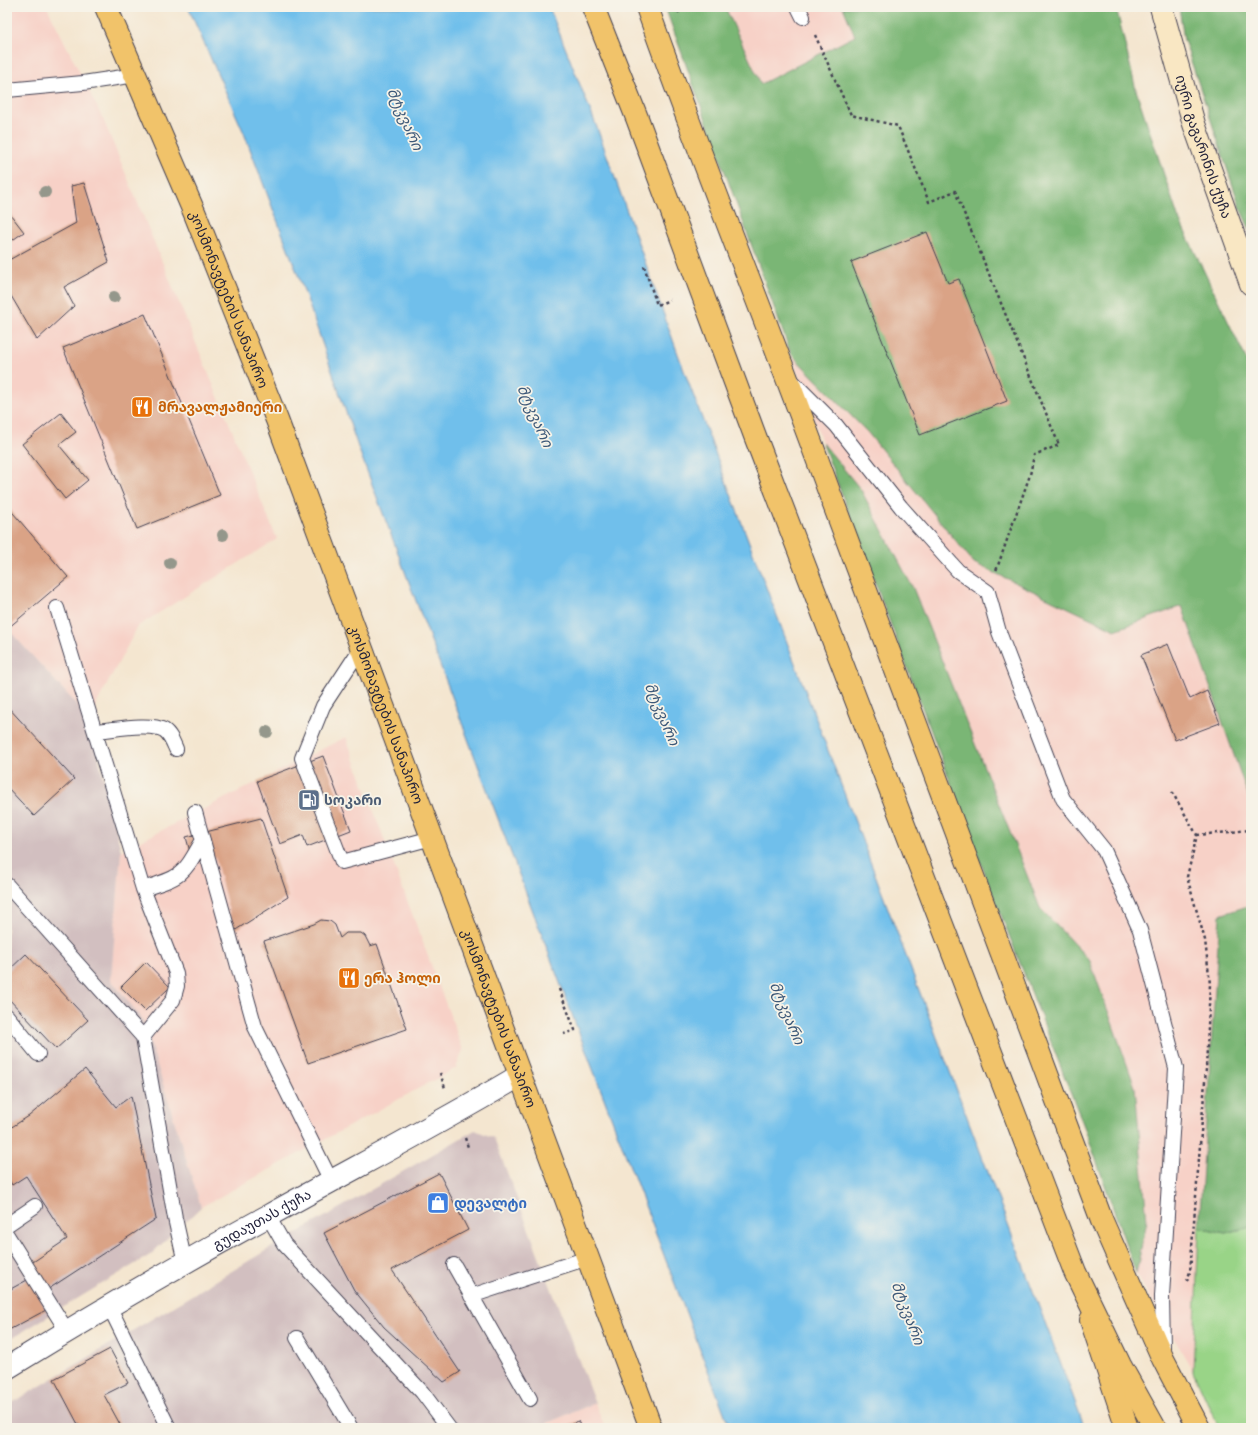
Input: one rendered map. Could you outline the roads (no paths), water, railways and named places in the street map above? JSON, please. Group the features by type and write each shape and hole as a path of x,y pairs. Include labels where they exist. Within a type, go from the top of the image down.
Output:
{"main road":[{"name":"კოსმონავტების სანაპირო","path":"106,7 195,214 277,420 519,1076 651,1428"},
{"path":"593,7 637,118 758,443 1075,1272 1127,1428"},
{"path":"647,7 683,106 788,377 831,497 1102,1221 1163,1359 1199,1428"},
{"name":"იური გაგარინის ქუჩა","path":"1161,7 1194,124 1251,284"},
{"path":"1075,1272 1120,1365 1155,1428"}],"street":[{"name":"გუდაუთას ქუჩა","path":"7,1368 109,1306 331,1181 456,1114 519,1076"}],"lane":[{"path":"7,90 83,83 136,75"},
{"path":"788,377 836,425 901,507 958,571 988,592 999,632 1063,799 1104,850 1140,930 1176,1068 1162,1296 1163,1359"},
{"path":"57,608 143,889 176,973 177,986 173,1000 143,1037"},
{"path":"361,648 324,706 302,758 316,797 342,862 432,838"},
{"path":"95,731 145,727 164,730 172,738 176,748"},
{"path":"195,812 255,1027 331,1181"},
{"path":"143,889 174,879 186,870 203,840"},
{"path":"7,885 143,1037 175,1218 185,1263"},
{"path":"7,1016 38,1054"},
{"path":"7,1225 35,1206"},
{"path":"268,1216 284,1244 422,1392 449,1428"},
{"path":"7,1235 67,1331"},
{"path":"471,1296 588,1258"},
{"path":"454,1265 530,1399"},
{"path":"109,1306 169,1428"},
{"path":"297,1338 351,1428"}],"water":[{"name":"მტკვარი","path":"188,7 549,7 596,125 683,368 1085,1428 730,1428 555,970 358,447 306,296 244,133"}],"place":[{"name":"მრავალჟამიერი","path":"142,407"},
{"name":"სოკარი","path":"309,800"},
{"name":"ერა ჰოლი","path":"349,978"},
{"name":"დევალტი","path":"438,1203"}]}
